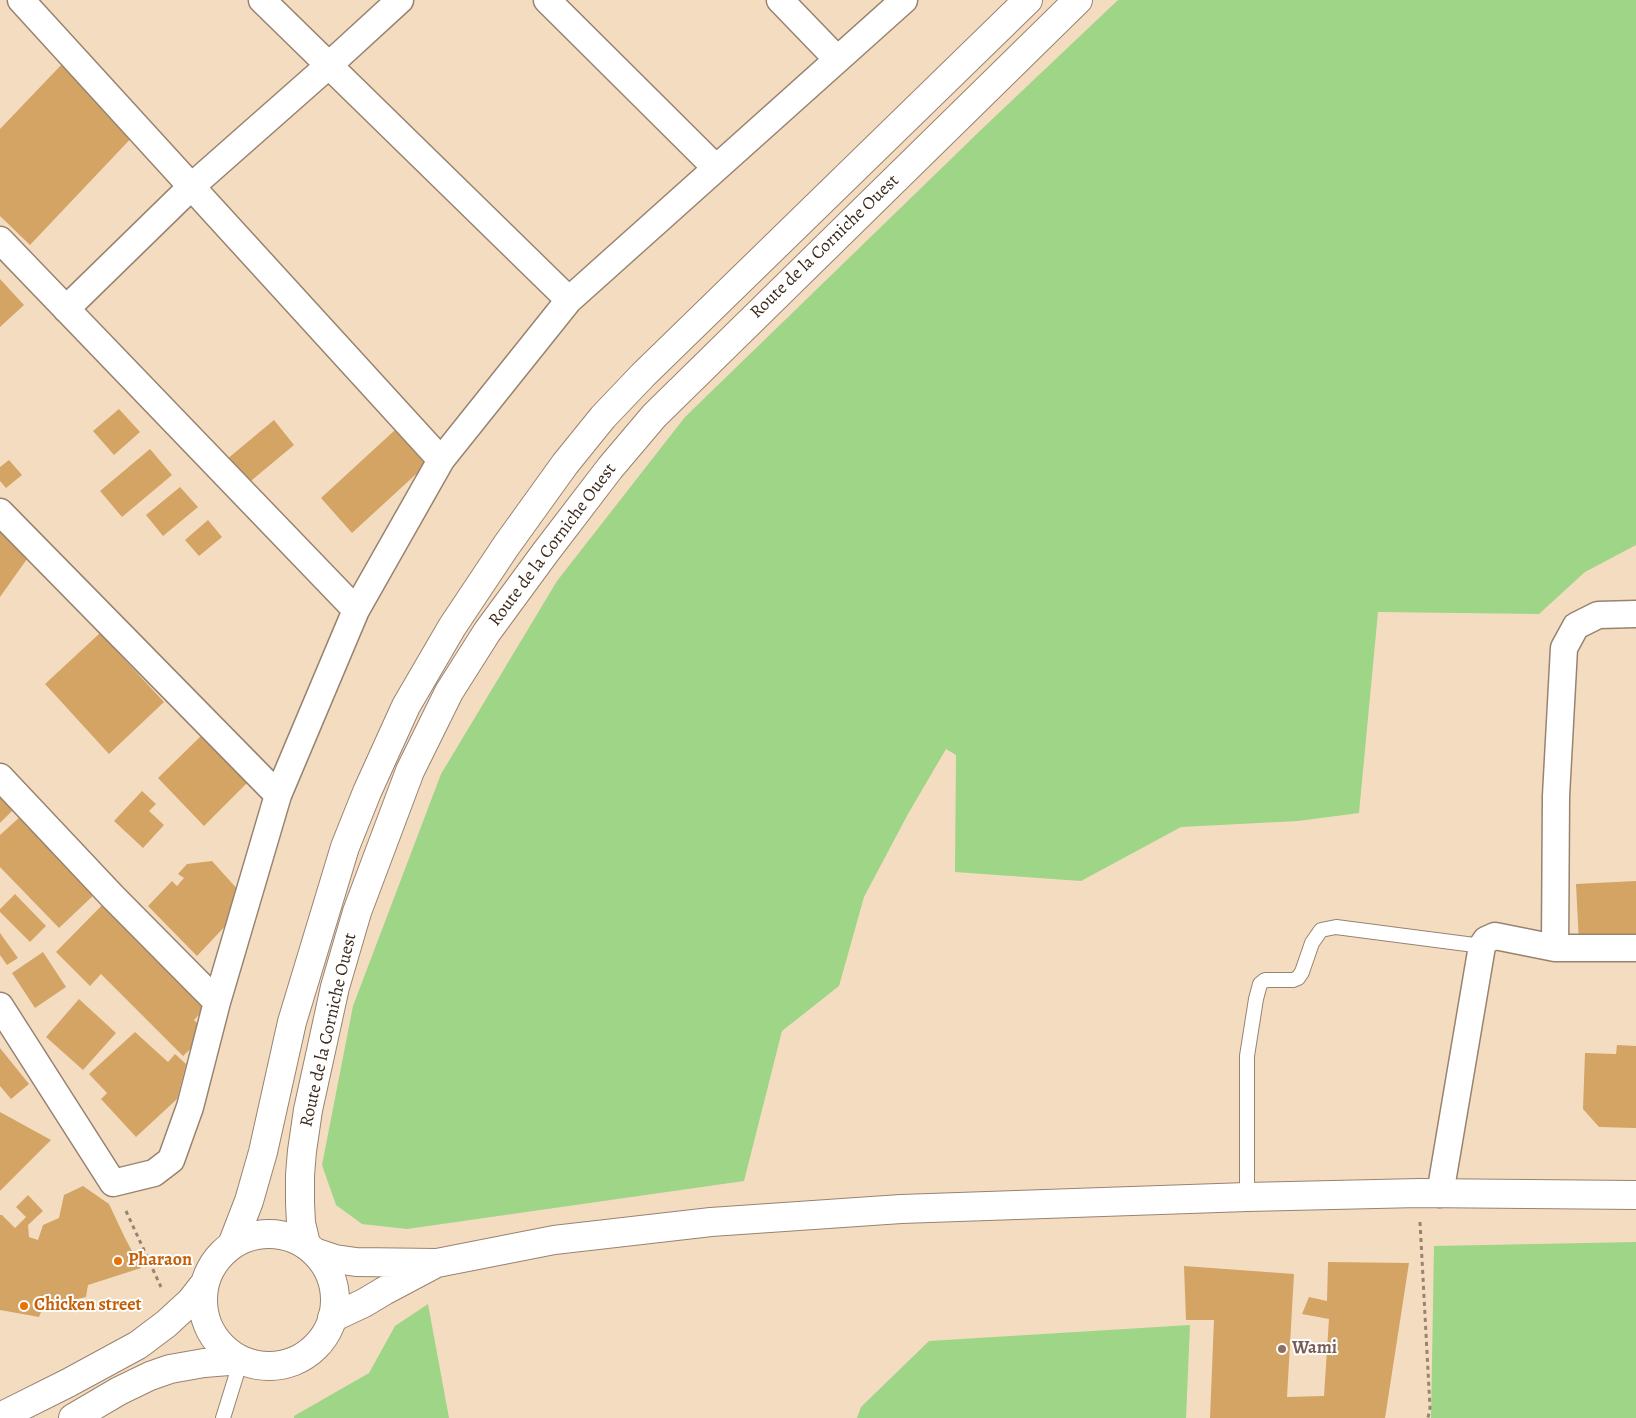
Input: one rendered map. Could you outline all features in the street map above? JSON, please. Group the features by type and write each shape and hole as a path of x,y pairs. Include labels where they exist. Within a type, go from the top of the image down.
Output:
{"main road":[{"name":"Route de la Corniche Ouest","path":"232,1244 242,1220 258,1168 292,1022 345,847 367,792 406,706 452,627 506,546 565,464 603,417 650,368 1028,0"},
{"name":"Route de la Corniche Ouest","path":"312,1249 301,1223 300,1175 302,1152 308,1110 335,987 357,912 410,771 449,692 487,632 545,553 610,468 654,416 1078,0"},
{"path":"0,1416 68,1383 138,1345 166,1324 191,1301 205,1283 211,1268 232,1244 250,1236 269,1233 289,1236 335,1259 356,1262 437,1263 554,1240 712,1222 901,1209 1247,1197 1430,1194 1636,1194"},
{"path":"205,1283 203,1306 209,1328 222,1347 241,1360 263,1366 286,1364 306,1354 323,1338 332,1318 335,1301 334,1284 327,1267 312,1249"},
{"path":"332,1318 364,1303 437,1263"},
{"path":"84,1415 119,1391 150,1376 170,1369 204,1363 241,1360"}],"street":[{"path":"21,0 441,460"},
{"path":"262,0 569,300"},
{"path":"66,308 192,186 400,0"},
{"path":"547,0 716,168"},
{"path":"780,0 837,59"},
{"path":"0,1006 113,1183 154,1173 170,1160 190,1107 217,1002 278,795 356,610 441,460 569,300 904,0"},
{"path":"0,240 356,610"},
{"path":"0,512 278,795"},
{"path":"1555,948 1556,796 1564,648 1576,626 1598,615 1636,614"},
{"path":"0,777 113,897 217,1002"},
{"path":"1430,1194 1482,946 1486,940 1495,936 1555,948 1636,948"}],"lane":[{"path":"1247,1197 1247,1056 1260,984 1265,980 1293,980 1298,978 1312,943 1321,930 1336,926 1482,946"},
{"path":"223,1418 241,1360"}],"path":[{"path":"113,1183 165,1294 166,1324"},
{"path":"1428,1418 1430,1408 1430,1194"}],"green space":[{"path":"1118,0 1636,0 1636,545 1585,572 1539,614 1378,612 1359,813 1298,821 1181,827 1081,881 955,872 956,755 946,749 908,814 864,897 839,986 782,1031 744,1181 407,1229 362,1224 336,1205 322,1165 353,1006 441,774 557,581 685,417"},
{"path":"1636,1242 1636,1418 1431,1418 1434,1246"},
{"path":"428,1304 449,1418 294,1418 294,1416 369,1373 395,1326"},
{"path":"1190,1325 1186,1418 857,1418 861,1407 929,1341"}],"building":[{"path":"64,62 137,132 30,245 0,216 0,129"},
{"path":"0,279 24,305 0,327"},
{"path":"119,409 140,432 114,455 93,431"},
{"path":"274,420 294,445 246,485 226,460"},
{"path":"395,430 426,465 352,533 321,498"},
{"path":"150,449 172,475 122,517 100,491"},
{"path":"9,460 22,475 6,488 0,481 0,467"},
{"path":"180,487 198,507 163,536 146,515"},
{"path":"208,520 222,537 199,556 185,540"},
{"path":"0,531 27,559 0,597"},
{"path":"100,633 164,702 109,754 45,684"},
{"path":"204,733 250,780 204,826 158,778"},
{"path":"0,782 20,803 0,823"},
{"path":"142,791 156,804 149,811 164,825 143,848 114,821"},
{"path":"23,814 97,892 59,928 0,867 0,835"},
{"path":"212,861 239,891 229,922 197,956 148,906 172,881 177,886 184,878 178,874 187,864"},
{"path":"1636,881 1636,940 1579,943 1576,884"},
{"path":"15,894 46,926 30,942 0,912 0,909"},
{"path":"110,897 213,1000 194,1020 207,1033 183,1056 101,974 90,986 56,952"},
{"path":"0,933 18,958 7,965 0,955"},
{"path":"43,952 66,987 35,1008 12,973"},
{"path":"79,999 116,1033 83,1070 46,1037"},
{"path":"135,1032 168,1062 175,1054 186,1064 177,1099 136,1137 101,1099 107,1093 89,1074"},
{"path":"1617,1045 1636,1046 1636,1128 1599,1127 1583,1109 1585,1053 1616,1054"},
{"path":"0,1048 29,1084 11,1099 0,1086"},
{"path":"0,1112 51,1140 0,1191"},
{"path":"83,1186 109,1204 141,1268 88,1285 86,1297 43,1307 39,1317 0,1310 0,1215 15,1228 26,1217 16,1207 28,1195 43,1211 28,1225 29,1237 38,1240 43,1225 59,1218 64,1195"},
{"path":"1328,1262 1409,1263 1385,1418 1210,1418 1214,1320 1186,1320 1184,1266 1294,1274 1287,1397 1324,1396 1329,1319 1302,1314 1309,1297 1327,1301"}],"place":[{"name":"Pharaon","path":"118,1261"},
{"name":"Chicken street","path":"24,1306"},
{"name":"Wami","path":"1282,1349"}]}
